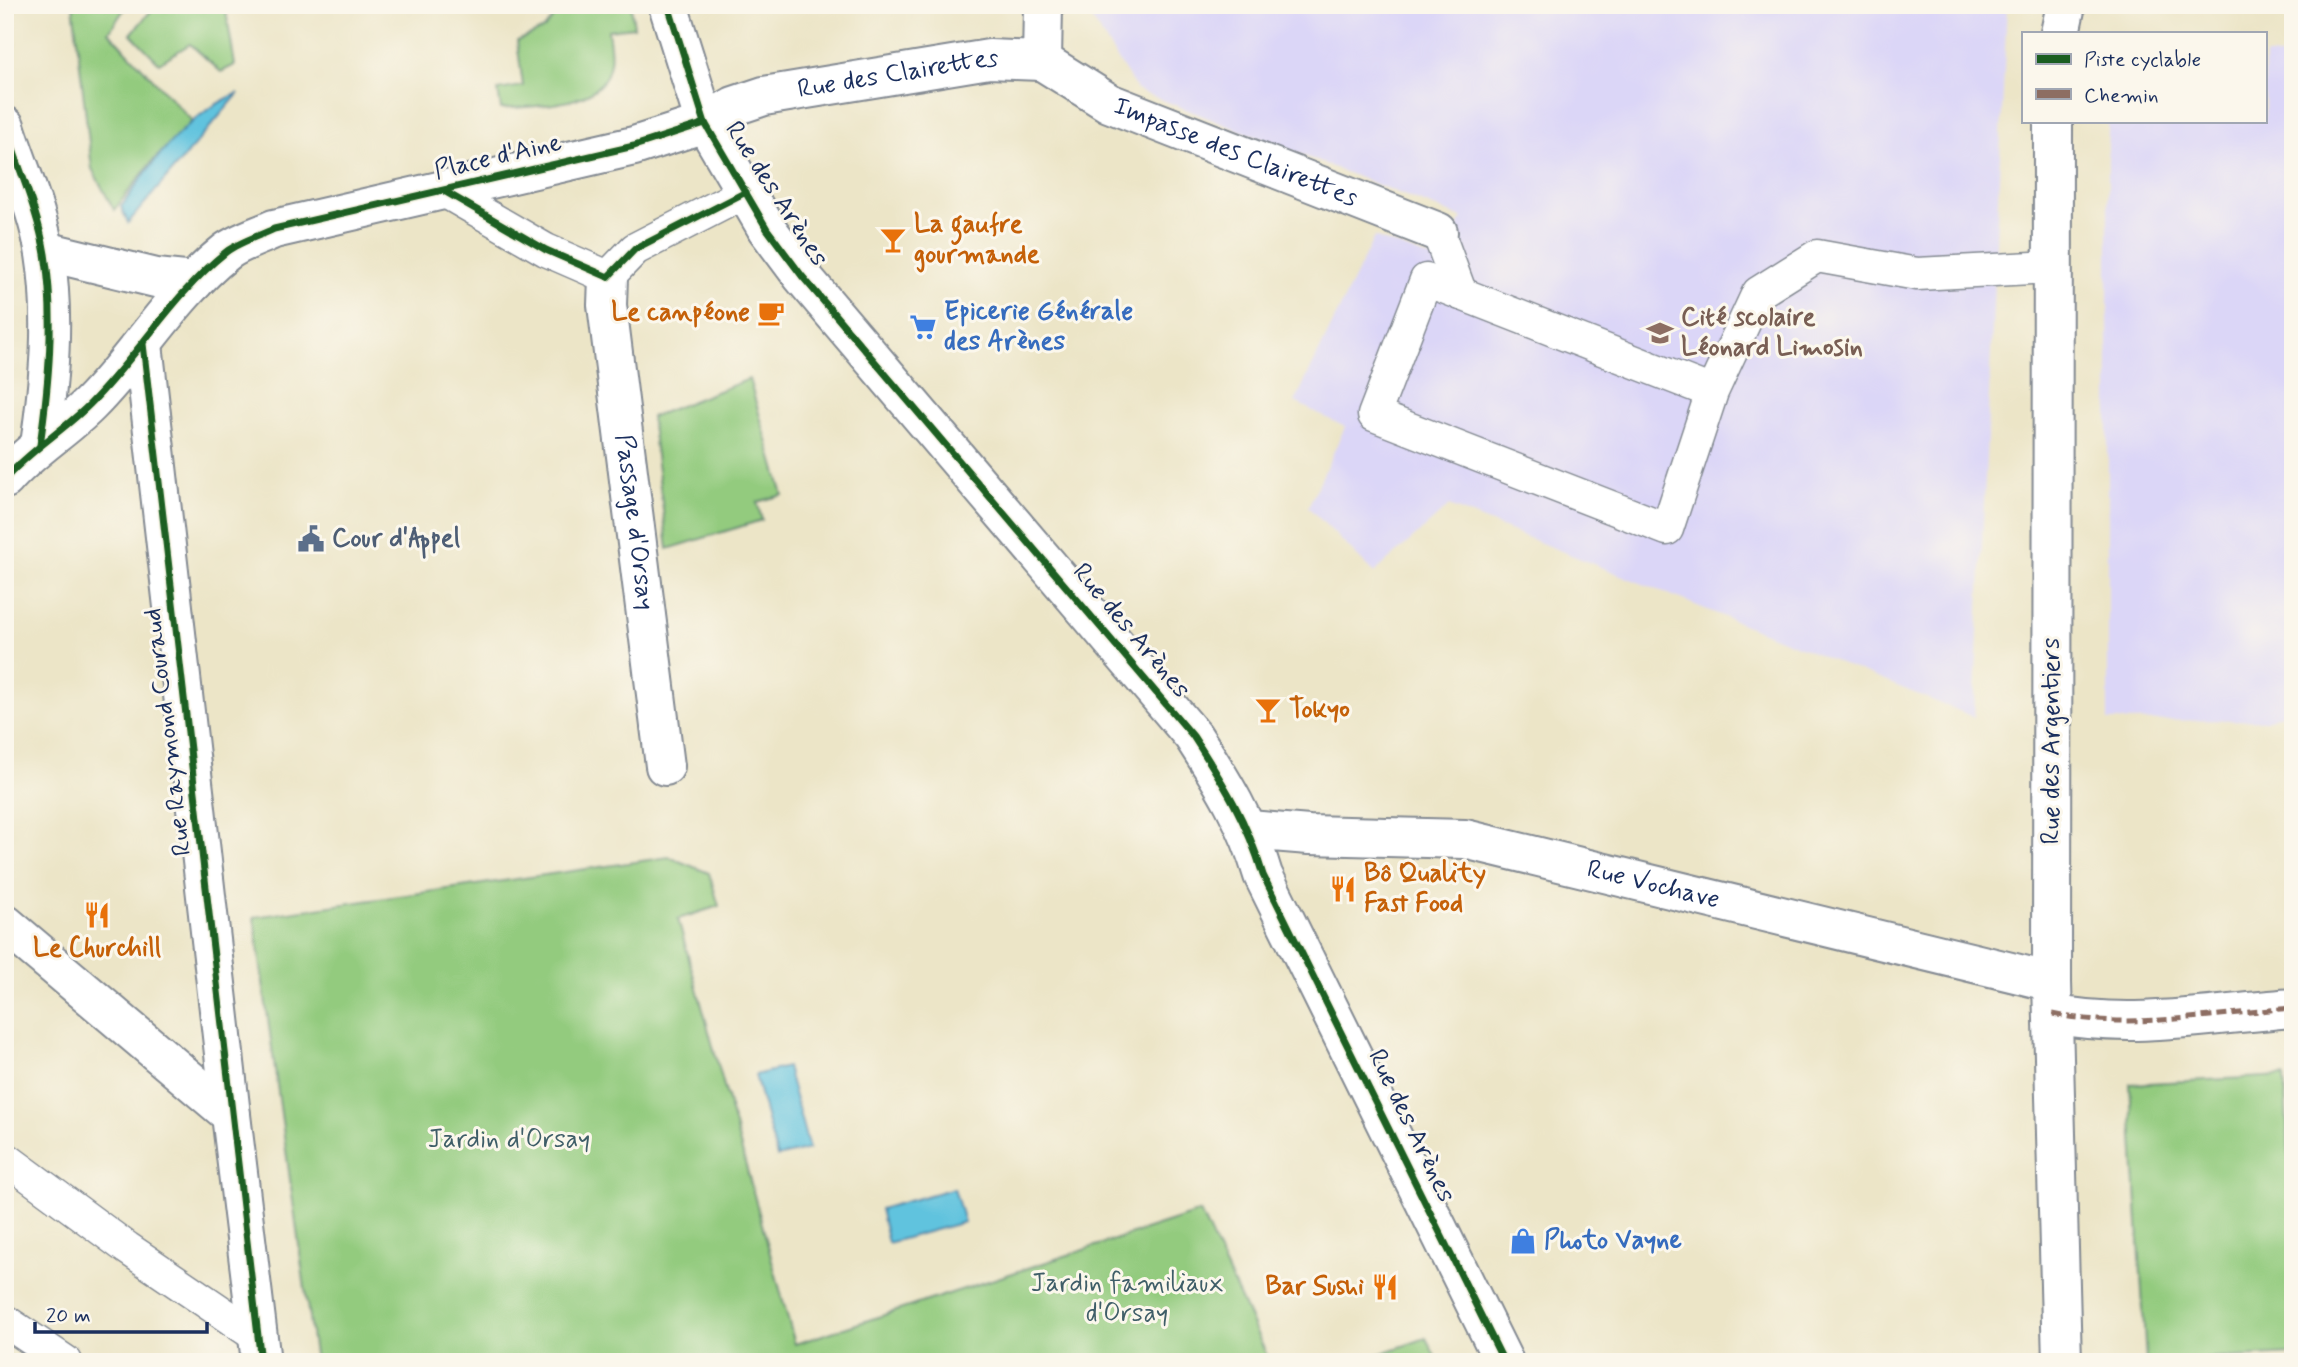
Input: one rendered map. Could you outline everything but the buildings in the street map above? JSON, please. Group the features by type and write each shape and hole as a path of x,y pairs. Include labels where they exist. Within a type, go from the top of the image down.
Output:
{"street":[{"path":"668,5 705,123"},
{"path":"1042,61 1043,5"},
{"path":"2060,32 2066,5"},
{"name":"Rue des Clairettes","path":"705,123 734,106 764,96 989,59 1042,61"},
{"name":"Impasse des Clairettes","path":"1042,61 1109,103 1438,232"},
{"name":"Rue des Argentiers","path":"2053,122 2052,998 2062,1362"},
{"name":"Place d'Aine","path":"5,479 40,445 89,406 143,344 167,310 228,250 274,229 634,146 705,123"},
{"name":"Rue des Arènes","path":"705,123 767,229 811,286 1193,736 1250,830 1263,876 1504,1362"},
{"path":"5,126 45,251 50,307 48,390 40,445"},
{"path":"45,251 156,278 194,282"},
{"name":"Passage d'Orsay","path":"608,277 607,306 665,766"},
{"name":"Rue Raymond Couraud","path":"143,344 260,1349"},
{"name":"Rue Vochave","path":"1250,830 1309,835 1465,839 2052,998 2083,1020 2126,1020 2293,1008"},
{"path":"5,924 231,1115"}],"lane":[{"path":"444,191 546,250 608,277 635,249 746,192"},
{"path":"1438,232 1461,294"},
{"path":"1712,391 1426,280 1374,415 1667,529 1712,391 1758,293 1817,256 1917,274 2052,267"},
{"path":"5,1158 260,1349"},
{"path":"5,1321 66,1362"}],"shaded area":[{"name":"Cité scolaire Léonard Limosin","path":"1083,5 2007,5 1974,717 1449,506 1374,573 1308,507 1345,427 1295,402 1374,237 1442,262 1462,218 1137,90"},
{"path":"2266,56 2293,56 2293,709 2266,720 2108,721 2108,122 2266,122"}],"green space":[{"path":"73,5 127,5 109,32 192,121 151,163 114,210 92,169"},
{"path":"156,5 225,5 235,65 221,72 190,44 159,63 131,34"},
{"path":"564,5 631,5 634,27 608,30 610,63 605,78 595,89 566,102 501,109 498,90 523,86 517,41 544,29"},
{"path":"749,379 783,495 757,502 762,520 668,549 651,417"},
{"name":"Jardin d'Orsay","path":"669,857 709,873 719,906 678,919 795,1344 1200,1212 1270,1362 315,1362 254,917"},
{"path":"2284,1076 2293,1219 2293,1354 2146,1362 2130,1084"},
{"path":"1426,1338 1438,1362 1356,1362"}],"water":[{"path":"239,93 128,223 121,207 158,157 202,114"},
{"path":"787,1067 809,1149 777,1157 755,1075"},
{"path":"954,1188 964,1222 888,1243 880,1209"}],"marked path":[{"path":"2053,1014 2082,1019 2142,1021 2293,1008"}],"cycle path":[{"path":"668,5 705,123 767,229 802,276 1193,736 1215,770 1242,820 1263,875 1504,1362"},
{"path":"5,479 90,404 189,287 237,245 274,229 634,146 705,123"},
{"path":"5,126 38,222 48,278 50,350 40,445"},
{"path":"444,191 546,250 608,277 635,249 746,192"},
{"path":"143,344 261,1362"}],"place":[{"name":"La gaufre gourmande","path":"893,240"},
{"name":"Le canpéone","path":"771,313"},
{"name":"Epicerie Générale des Arènes","path":"923,327"},
{"name":"Cité scolaire Léonard Limosin","path":"1660,333"},
{"name":"Cour d'Appel","path":"311,539"},
{"name":"Tokyo","path":"1268,710"},
{"name":"Bô Quality Fast Food","path":"1343,889"},
{"name":"Le Churchill","path":"97,915"},
{"name":"Photo Vayne","path":"1523,1241"},
{"name":"Bar Sushi","path":"1385,1287"}],"park label":[{"name":"Jardin familiaux d'Orsay","path":"1127,1299"}]}
